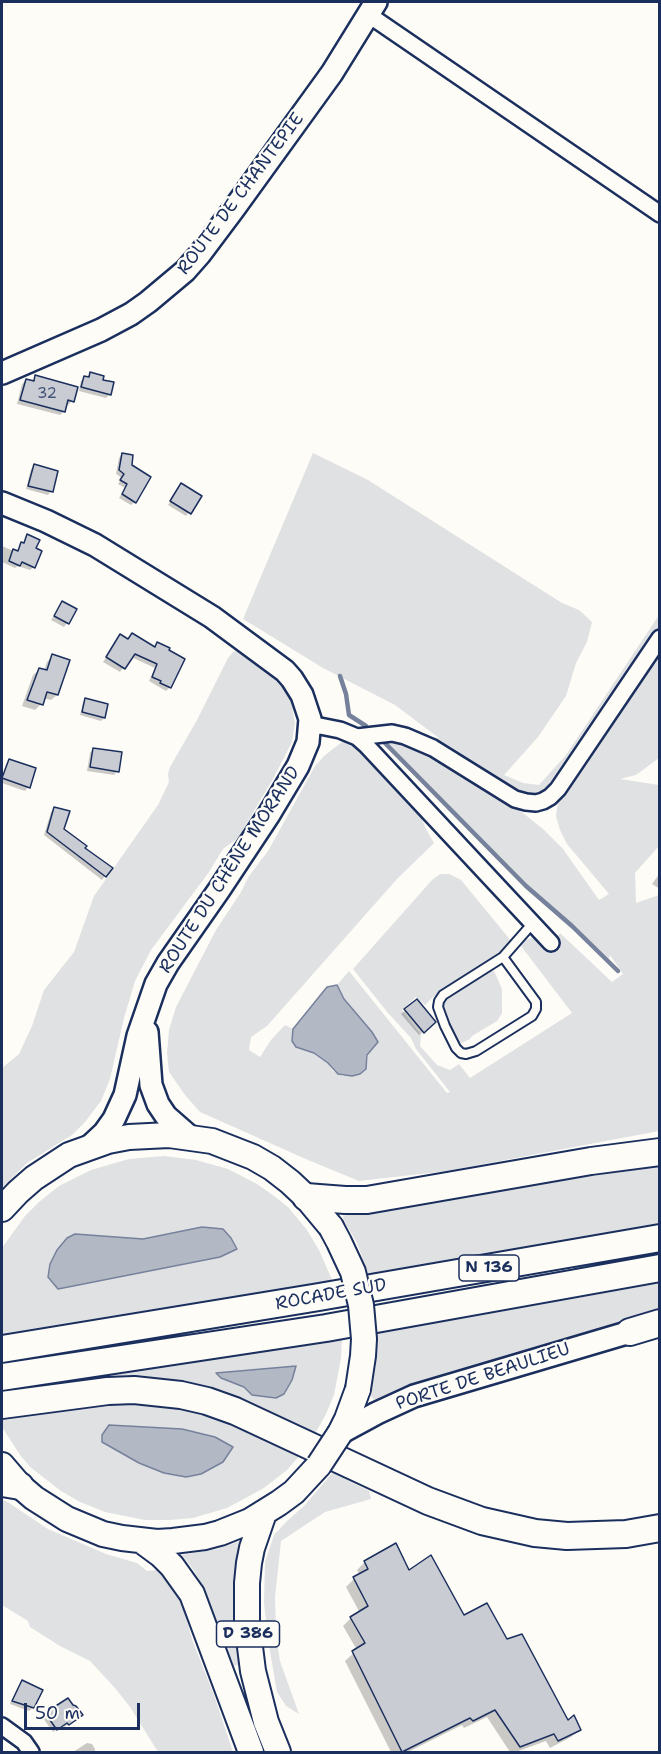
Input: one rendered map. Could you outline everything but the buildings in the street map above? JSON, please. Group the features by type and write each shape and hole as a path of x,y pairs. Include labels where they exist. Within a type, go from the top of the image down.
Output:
{"highway":[{"path":"306,1197 345,1200 388,1197 591,1161 660,1152"},
{"name":"ROCADE SUD","path":"2,1349 388,1286 660,1238"},
{"name":"ROCADE SUD","path":"2,1377 326,1328 660,1268"},
{"path":"630,1332 660,1323"},
{"path":"2,1406 108,1391 134,1390 182,1395 207,1401 235,1412 428,1501 482,1521 535,1533 567,1536 626,1534 660,1528"}],"main road":[{"name":"ROUTE DE CHANTEPIE","path":"2,373 131,314 185,271 233,210 313,100 372,8"},
{"name":"ROUTE DU CHÊNE MORAND","path":"2,503 95,545 164,587 277,664 292,679 306,702 310,728 306,750 268,816 156,984 138,1036 125,1095 114,1119 104,1133 89,1147"},
{"name":"ROUTE DU CHÊNE MORAND","path":"146,1011 151,1086 166,1116 190,1137"},
{"path":"2,1209 34,1178 69,1155 89,1147 139,1136 170,1135 212,1141 253,1157 272,1168 306,1197 331,1227 353,1272 361,1305 364,1339 358,1389 340,1433 319,1465 294,1492 264,1513 235,1527 205,1537 173,1541 142,1541 103,1534 50,1510 11,1484 2,1465"},
{"name":"PORTE DE BEAULIEU","path":"340,1433 414,1396 630,1332"},
{"name":"D 386","path":"264,1513 249,1563 247,1623 253,1671 266,1722 278,1752"},
{"name":"D 386","path":"142,1541 172,1566 192,1594 251,1752"}],"street":[{"path":"372,8 660,214"},
{"path":"357,737 392,733 418,741 433,748 505,794 526,802 536,803 558,789 660,638"},
{"path":"310,728 320,726 340,730 357,737 366,745 551,943"},
{"path":"2,1726 24,1742 31,1752"}],"lane":[{"path":"503,957 536,1002 536,1009 532,1016 476,1052 461,1053 445,1026 438,1007 439,1001 443,995 503,957 532,924"}],"shaded area":[{"path":"313,453 368,480 562,603 579,610 592,622 587,642 576,663 566,696 538,737 504,775 523,783 539,785 566,755 659,615 660,632 553,787 532,795 515,792 484,775 425,736 439,738 395,705 323,668 243,619"},
{"path":"659,644 659,758 636,775 620,779 659,785 659,846 635,873 636,903 659,895 659,1131 447,1171 359,1181 200,1112 169,1072 167,1053 169,1030 176,1007 216,930 249,876 268,851 315,766 342,742 351,742 413,805 434,843 397,879 267,1026 251,1037 249,1050 260,1057 285,1025 293,1029 292,1041 296,1047 314,1053 328,1063 333,1071 342,1076 360,1074 366,1069 372,1032 344,999 337,985 349,971 447,1093 450,1092 416,1049 411,1038 353,969 432,880 440,874 449,874 461,880 512,942 501,953 434,996 425,1005 416,997 402,1010 421,1035 420,1046 437,1065 450,1070 459,1064 470,1078 572,1013 521,946 526,940 536,936 548,950 560,933 612,982 623,974 610,955 609,959 526,884 383,739 416,745 508,801 543,829 563,849 599,900 609,894 567,844 556,816 558,801 561,791"},
{"path":"239,650 274,675 285,689 291,702 295,723 292,742 238,838 223,849 209,872 151,950 135,981 110,1079 101,1101 72,1135 27,1163 2,1188 2,1068 19,1054 32,1026 44,990 74,952 94,896 158,805 169,782 170,767 228,658 233,652"},
{"path":"492,970 502,989 502,1013 497,1021 462,1043 457,1040 443,1006 447,998"},
{"path":"337,985 344,999 378,1042 367,1055 366,1069 352,1076 338,1074 328,1063 314,1053 296,1047 292,1041 293,1029 327,987"},
{"path":"164,1156 196,1160 228,1169 257,1184 288,1207 307,1230 333,1282 2,1335 2,1248 25,1216 59,1186 91,1170 129,1159","holes":["202,1227 223,1229 50,1264 132,1239 143,1239"]},
{"path":"659,1162 659,1223 369,1275 356,1241 343,1220 348,1213"},
{"path":"202,1227 223,1229 237,1249 220,1257 58,1289 48,1277 50,1264 57,1250 67,1238 75,1234 143,1239"},
{"path":"659,1283 659,1316 378,1399 374,1400 370,1395 376,1365 377,1332"},
{"path":"342,1336 341,1358 334,1395 311,1441 236,1405 38,1394 36,1387 283,1348","holes":["221,1378 292,1380 252,1395 244,1387"]},
{"path":"296,1366 292,1380 284,1394 276,1398 252,1395 244,1387 221,1378 216,1373"},
{"path":"119,1400 193,1407 302,1453 287,1470 264,1488 227,1508 193,1518 145,1520 105,1512 61,1491 30,1467 20,1455 2,1427 2,1414","holes":["109,1425 182,1429 215,1437 164,1473 139,1463 102,1442"]},
{"path":"109,1425 182,1429 215,1437 233,1447 223,1462 201,1474 186,1477 164,1473 139,1463 102,1442 102,1435"},
{"path":"333,1472 369,1491 371,1499 325,1512 281,1541 275,1597 276,1635 280,1661 299,1714 286,1706 277,1692 264,1603 265,1562 274,1535 304,1506"},
{"path":"2,1500 48,1529 106,1554 137,1563 147,1571 157,1570 163,1576 176,1593 184,1611 233,1752 158,1752 130,1707 90,1661 30,1627 28,1621 2,1605"},
{"path":"240,1541 235,1571 234,1604 235,1633 240,1664 234,1666 205,1590 182,1555 217,1549"}],"waterway":[{"path":"340,676 349,715 366,726"},
{"path":"383,741 526,886 572,926 618,971"}]}
